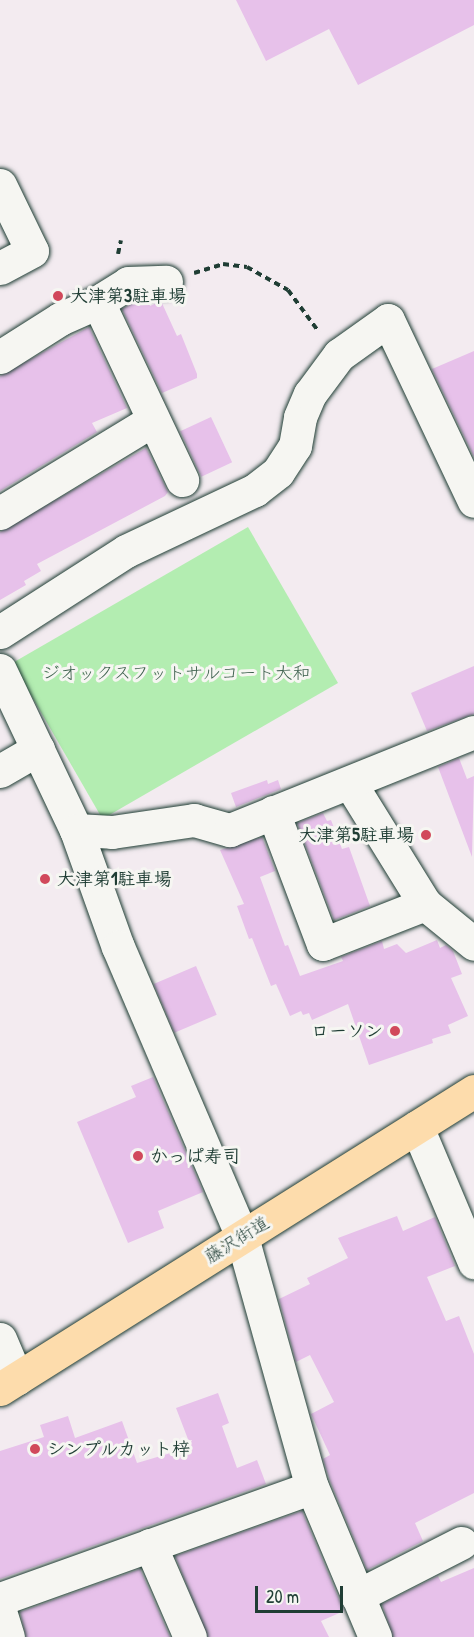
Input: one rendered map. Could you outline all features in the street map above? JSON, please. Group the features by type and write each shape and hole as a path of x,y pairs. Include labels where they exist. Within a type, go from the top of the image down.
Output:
{"highway":[{"name":"藤沢街道","path":"8,1384 474,1091"}],"street":[{"path":"0,185 32,251 0,268"},
{"path":"0,357 60,319 98,302 128,283 166,282"},
{"path":"98,302 182,480"},
{"path":"0,632 126,551 255,490 278,472 295,446 300,417 310,394 339,355 388,320 474,501"},
{"path":"0,513 153,420"},
{"path":"0,670 76,830 138,998 242,1238 312,1487 375,1637"},
{"path":"76,830 112,832 194,820 230,830 474,732"},
{"path":"0,771 38,749"},
{"path":"350,783 425,904 474,944"},
{"path":"273,812 322,944 425,904"},
{"path":"417,1127 474,1262"},
{"path":"0,1339 8,1384"},
{"path":"0,1599 312,1487"},
{"path":"357,1596 461,1543"},
{"path":"150,1545 190,1637"},
{"path":"0,1611 8,1637"}],"path":[{"path":"166,282 223,264 247,267 288,290 322,338"}],"green space":[{"name":"ジオックスフットサルコート大和","path":"248,527 338,683 102,819 12,663"}],"building":[{"path":"236,0 474,0 474,25 358,85 329,29 266,61"},
{"path":"148,301 150,306 161,301 177,336 181,334 197,374 197,378 162,393 122,309 134,302"},
{"path":"89,327 127,408 92,423 97,432 0,491 0,376"},
{"path":"474,351 474,457 432,369"},
{"path":"211,417 232,462 201,477 180,431"},
{"path":"146,448 168,492 165,496 37,564 41,571 24,581 26,585 0,600 0,532"},
{"path":"474,666 474,714 427,731 411,693"},
{"path":"459,758 467,779 474,776 472,857 438,767"},
{"path":"267,780 268,784 278,780 281,789 236,807 231,793"},
{"path":"323,813 327,821 331,820 342,849 349,847 370,906 334,920 297,823"},
{"path":"262,837 275,871 260,877 285,946 288,945 300,976 343,961 341,957 382,941 384,949 397,944 406,953 437,940 440,948 446,945 453,951 462,974 451,978 468,1016 448,1025 451,1033 432,1039 433,1043 369,1065 348,1004 312,1020 309,1013 303,1015 301,1011 290,1016 276,984 271,986 252,938 249,939 237,906 244,904 220,850"},
{"path":"196,966 217,1015 174,1033 154,984"},
{"path":"153,1077 203,1192 158,1211 164,1228 128,1243 77,1122 136,1097 131,1086"},
{"path":"397,1216 403,1231 435,1217 455,1266 427,1277 446,1321 459,1316 474,1354 474,1493 415,1523 423,1541 367,1570 330,1481 323,1459 330,1455 311,1414 334,1402 310,1355 296,1362 279,1299 310,1284 307,1278 348,1258 338,1238"},
{"path":"218,1393 229,1423 222,1426 237,1468 257,1460 266,1484 0,1579 0,1451 44,1437 40,1425 68,1416 75,1438 122,1421 137,1463 191,1447 176,1408"},
{"path":"302,1511 344,1611 321,1621 329,1637 208,1637 175,1556"},
{"path":"474,1568 474,1637 393,1637 382,1604 438,1576 441,1582"},
{"path":"140,1569 170,1637 26,1637 20,1612"}],"place":[{"name":"大津第3駐車場","path":"58,296"},
{"name":"大津第5駐車場","path":"426,835"},
{"name":"大津第1駐車場","path":"45,879"},
{"name":"ローソン","path":"395,1031"},
{"name":"かっぱ寿司","path":"138,1156"},
{"name":"シンプルカット梓","path":"35,1449"}]}
